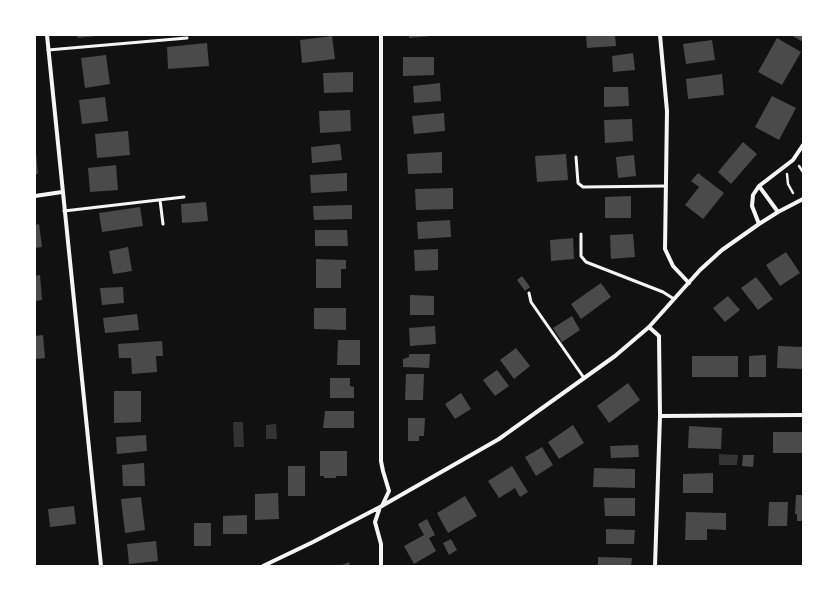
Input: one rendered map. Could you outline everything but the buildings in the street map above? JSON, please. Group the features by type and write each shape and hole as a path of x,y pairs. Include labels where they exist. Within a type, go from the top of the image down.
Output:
{"street":[{"path":"47,35 101,566"},
{"path":"381,35 381,461 382,471 389,491 375,522 381,544 381,566"},
{"path":"660,35 667,111 665,249 673,266 689,283"},
{"path":"759,224 752,206 754,195 759,186 793,160 803,145"},
{"path":"759,186 778,212"},
{"path":"35,196 62,192"},
{"path":"263,566 381,507 499,439 615,356 649,327 700,270 722,250 778,212 803,199"},
{"path":"649,327 659,336 660,416 655,566"},
{"path":"660,416 803,415"}],"lane":[{"path":"48,50 187,38"},
{"path":"576,157 578,183 583,187 666,186"},
{"path":"64,211 184,197"},
{"path":"160,200 163,224"},
{"path":"581,234 581,256 586,262 663,292 674,299"},
{"path":"528,293 531,302 584,378"}],"path":[{"path":"783,167 787,173 788,184 793,194 798,191"}],"shaded area":[{"path":"233,422 243,422 244,447 234,447"},
{"path":"276,424 277,439 266,439 266,425"},
{"path":"719,454 738,455 737,465 719,465"}]}
